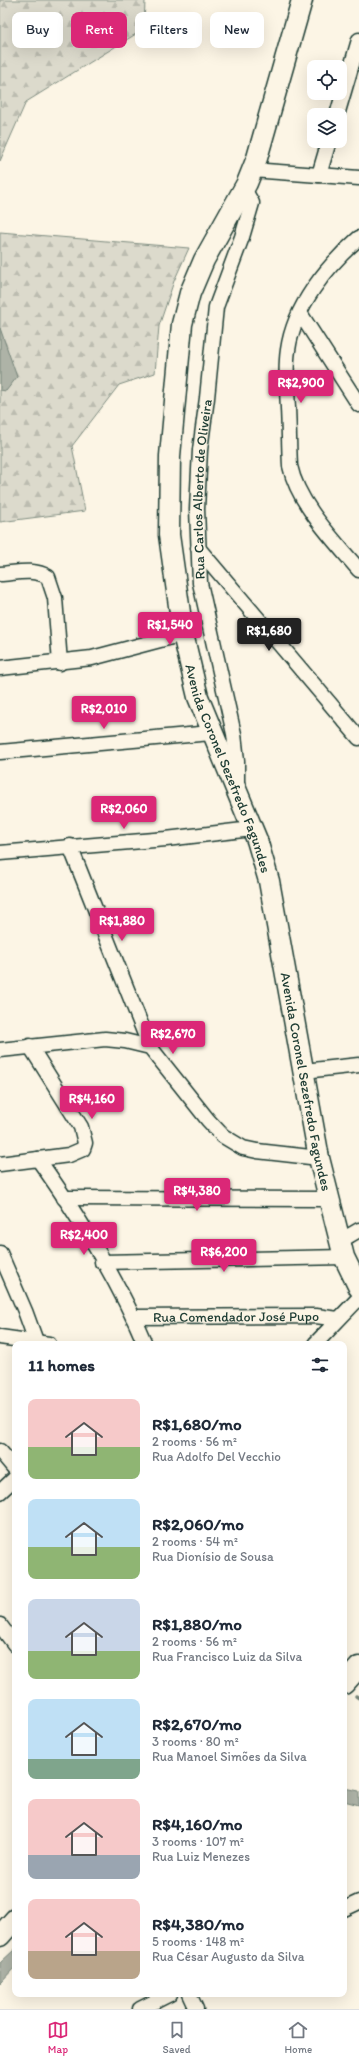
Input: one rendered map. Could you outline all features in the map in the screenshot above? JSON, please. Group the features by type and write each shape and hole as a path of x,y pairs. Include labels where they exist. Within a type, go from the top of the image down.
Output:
{"main road":[{"name":"Avenida Coronel Sezefredo Fagundes","path":"302,0 252,170 244,189 204,260 190,293 182,324 170,456 168,496 169,535 183,634 198,697 211,732 252,829 269,881 319,1158 342,1249 359,1288"},
{"path":"347,1681 359,1667"},
{"path":"0,1936 12,1922"}],"street":[{"path":"339,108 359,40"},
{"path":"319,175 327,148"},
{"path":"252,170 359,178"},
{"name":"Rua Carlos Alberto de Oliveira","path":"237,794 237,761 234,734 200,584 198,548 200,450 207,398 213,325 221,292 240,243 252,203 244,189"},
{"path":"359,238 331,266 310,293 300,313 288,349 287,371 290,466 293,479 308,505 359,570"},
{"path":"300,313 359,405"},
{"path":"198,548 359,738"},
{"path":"0,574 32,572 41,573 48,577 54,598 60,663"},
{"path":"0,668 60,663 92,658 183,634"},
{"path":"0,752 211,732"},
{"path":"0,853 166,839 252,829"},
{"path":"70,846 150,1048 208,1120 223,1136 243,1148 319,1158"},
{"path":"0,1050 105,1039 125,1041 150,1048"},
{"path":"0,1164 69,1155 83,1149 85,1143 81,1128 30,1046"},
{"path":"304,1071 359,1065"},
{"path":"38,1160 64,1198 102,1262 133,1317 144,1341"},
{"path":"64,1198 329,1199"},
{"path":"102,1262 342,1249 359,1230"},
{"path":"0,1253 40,1341"},
{"path":"318,1341 359,1298"},
{"name":"Rua Comendador José Pupo","path":"133,1317 316,1316 338,1319"},
{"path":"0,1336 29,1341"},
{"path":"0,1451 12,1465"},
{"path":"0,1492 12,1481"},
{"path":"0,1625 12,1641"},
{"path":"347,1908 359,1902"},
{"path":"140,2009 164,1997"},
{"path":"190,1997 196,2009"}],"green space":[{"path":"0,0 145,0 145,12 135,12 135,35 127,40 127,12 71,12 71,48 113,48 26,102 0,161"},
{"path":"0,232 189,248 174,281 159,326 155,373 119,385 72,446 85,511 0,522"}],"shaded area":[{"path":"0,328 17,377 6,391 0,390"},
{"path":"347,1789 359,1791 359,1805 347,1802"},
{"path":"12,1952 12,1970 0,1983 0,1963"}]}
